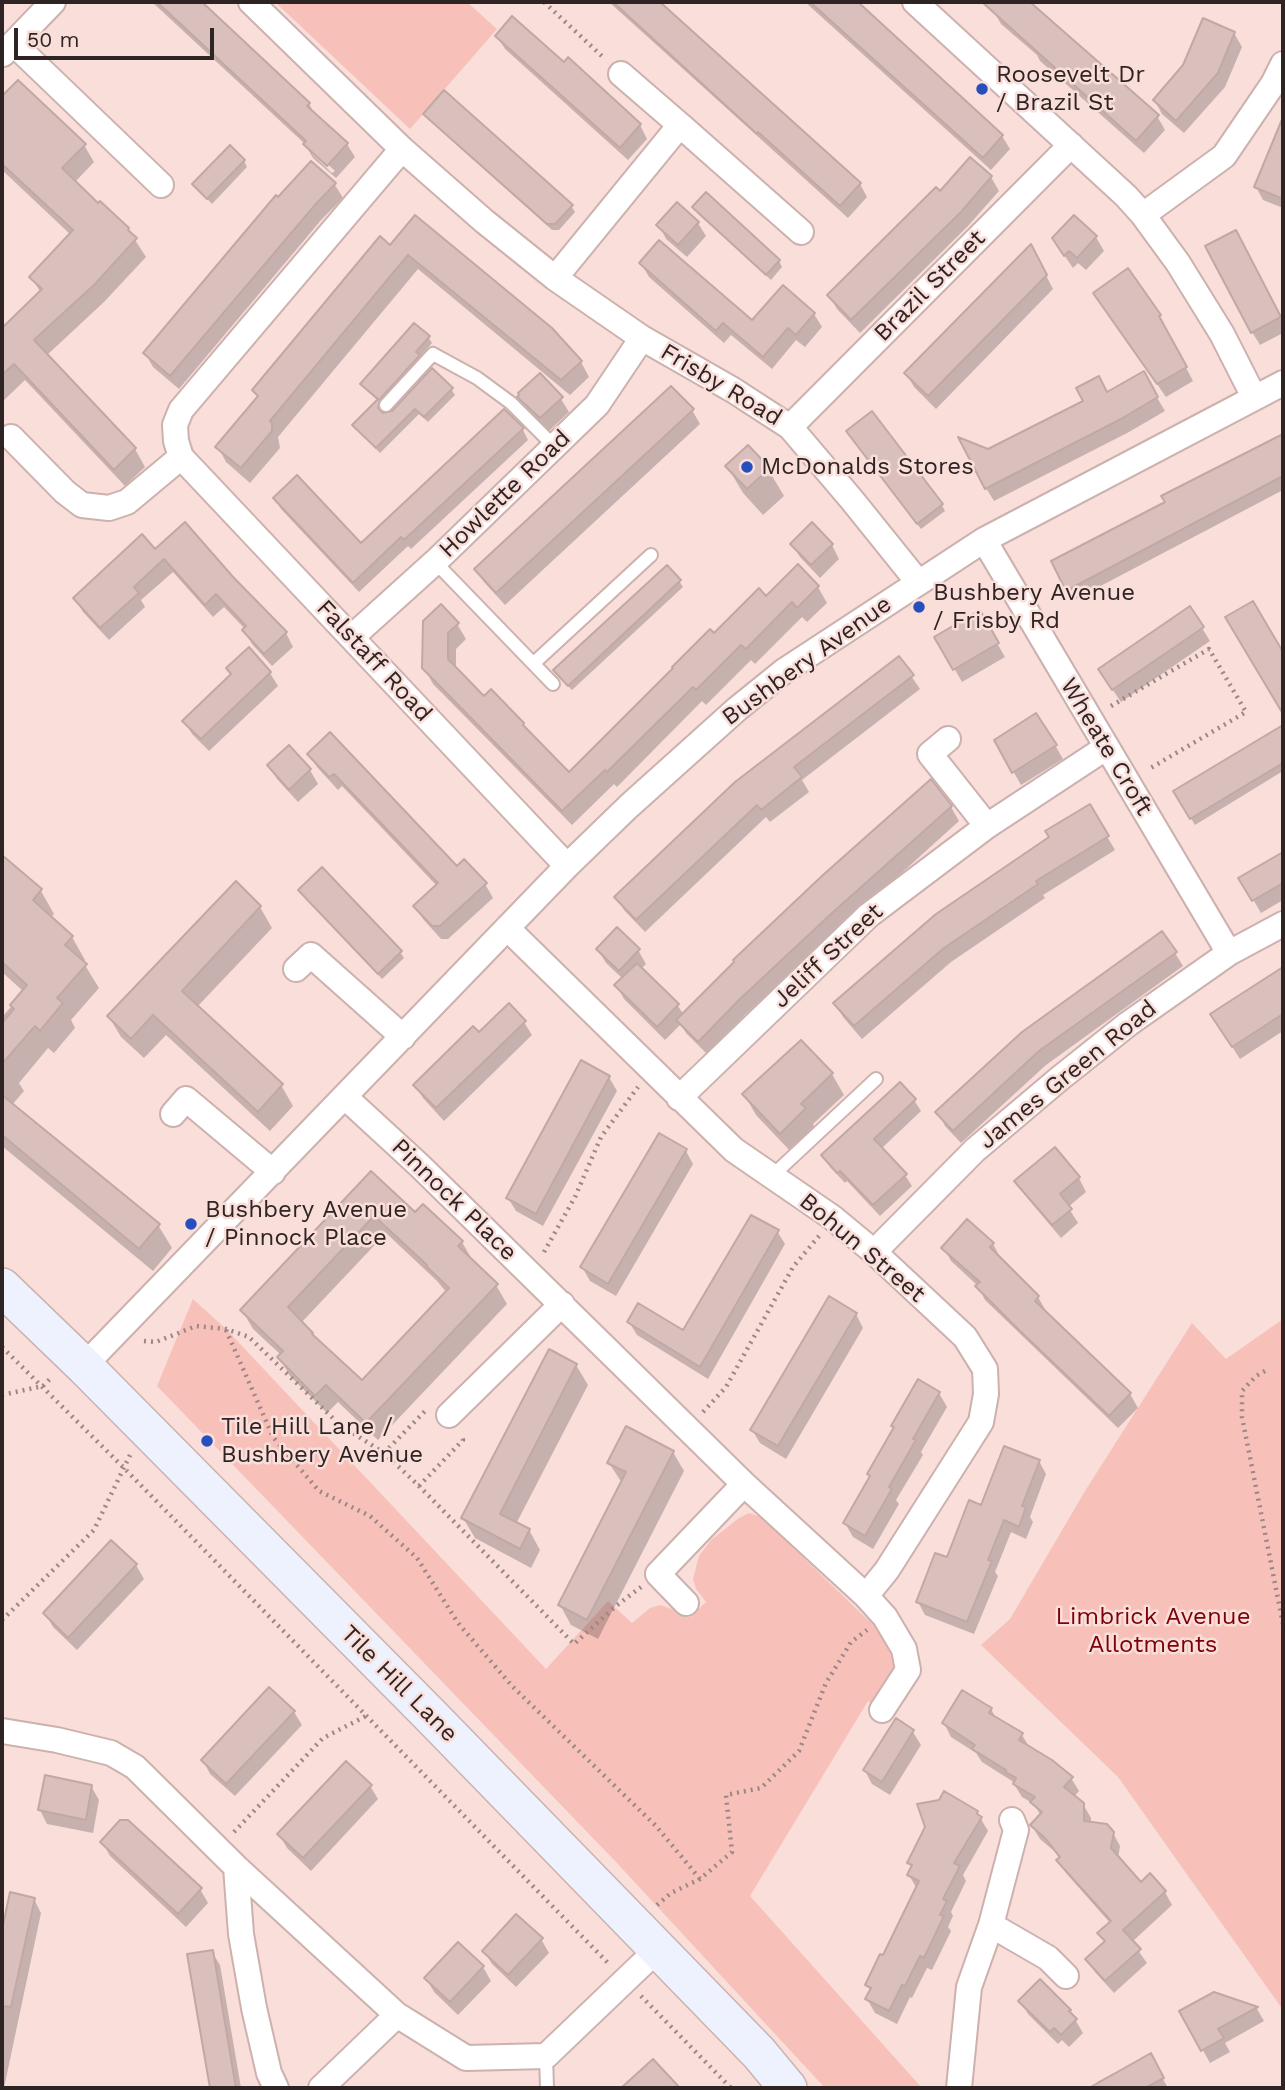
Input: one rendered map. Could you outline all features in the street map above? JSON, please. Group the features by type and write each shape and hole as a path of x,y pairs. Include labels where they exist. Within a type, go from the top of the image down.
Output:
{"main road":[{"name":"Tile Hill Lane","path":"2,1287 84,1366 647,1937 759,2053 789,2088"}],"street":[{"path":"53,2 8,50 161,185"},
{"name":"Frisby Road","path":"251,2 402,149 484,221 555,278 642,338 733,390 790,427 918,582"},
{"path":"915,2 1126,196 1143,215 1178,263 1222,334 1254,397"},
{"path":"1143,215 1224,156 1273,84 1283,64"},
{"path":"621,74 801,232"},
{"path":"555,278 680,125"},
{"name":"Brazil Street","path":"790,427 1071,145"},
{"path":"11,437 65,492 82,505 109,508 127,502 181,457 175,425 181,410 402,149"},
{"name":"Howlette Road","path":"352,637 435,562 597,405 642,338"},
{"name":"Bushbery Avenue","path":"84,1366 567,866 658,778 737,709 784,671 984,540 1283,383"},
{"name":"Falstaff Road","path":"181,457 567,866"},
{"name":"Wheate Croft","path":"984,540 1229,953"},
{"path":"948,739 930,754 987,826"},
{"name":"Jeliff Street","path":"679,1098 869,915 987,826 1107,747"},
{"name":"James Green Road","path":"874,1252 975,1150 1059,1079 1128,1024 1229,953 1283,924"},
{"name":"Bohun Street","path":"507,929 734,1150 834,1218 874,1252 965,1337 985,1369 986,1394 981,1422 887,1570 866,1596"},
{"path":"296,969 311,955 403,1037"},
{"name":"Pinnock Place","path":"345,1097 420,1166 744,1484 866,1596 885,1617 904,1648 908,1670 882,1710"},
{"path":"173,1114 187,1099 273,1172"},
{"path":"449,1415 562,1304"},
{"path":"686,1603 658,1574 744,1484"},
{"path":"2,1731 111,1753 135,1767 236,1867 397,2015 466,2058 546,2056 625,1981 647,1937"},
{"path":"960,2088 969,1987 991,1925 1016,1830 1012,1820"},
{"path":"236,1867 241,1934 254,2008 269,2073 276,2088"},
{"path":"991,1925 1048,1958 1066,1976"},
{"path":"321,2088 397,2015"}],"lane":[{"path":"386,405 433,354 477,379 511,403 554,446"},
{"path":"534,663 651,555"},
{"path":"435,562 553,684"},
{"path":"772,1176 876,1079"},
{"path":"546,2056 547,2088"}],"path":[{"path":"544,2 621,74"},
{"path":"1090,719 1209,649 1246,712 1127,782"},
{"path":"527,1270 545,1250 575,1197 601,1137 652,1070"},
{"path":"688,1428 726,1387 793,1267 834,1218"},
{"path":"113,1336 156,1342 196,1326 226,1329 249,1338 339,1424 384,1453 574,1644 616,1605 658,1574"},
{"path":"226,1329 273,1437 319,1492 370,1516 417,1558 458,1623 512,1686 656,1826 700,1879"},
{"path":"2,1395 43,1387 60,1370 43,1351 55,1338"},
{"path":"2,1347 124,1468 731,2088"},
{"path":"1265,1371 1241,1391 1242,1417 1283,1624"},
{"path":"384,1453 431,1405 449,1415 463,1440 419,1486"},
{"path":"2,1620 94,1530 124,1468"},
{"path":"647,1937 671,1893 700,1879 732,1852 726,1795 761,1788 799,1751 826,1683 851,1642 885,1617"},
{"path":"218,1849 323,1738 366,1716"}],"green space":[{"path":"275,2 467,2 497,29 410,129"},
{"path":"193,1299 226,1329 546,1669 608,1601 632,1623 650,1608 660,1605 675,1610 684,1617 690,1617 706,1602 696,1589 693,1579 699,1556 711,1540 749,1513 761,1517 894,1645 901,1666 878,1707 868,1701 750,1896 922,2088 825,2088 616,1862 157,1386"},
{"name":"Limbrick Avenue Allotments","path":"1283,1319 1283,2010 1118,1777 981,1645 1010,1619 1085,1491 1192,1323 1226,1359"}],"building":[{"path":"157,2 202,2 310,103 307,106 348,143 327,166 303,144 306,141"},
{"path":"613,2 660,2 861,183 840,206"},
{"path":"810,2 858,2 1003,135 983,158"},
{"path":"982,2 1030,2 1159,115 1136,141"},
{"path":"512,16 564,62 568,57 641,124 620,148 495,36"},
{"path":"1203,18 1235,32 1218,73 1176,121 1153,100 1183,65"},
{"path":"18,80 86,144 62,168 137,238 95,284 34,340 136,448 114,470 14,364 2,375 2,328 42,289 29,277 73,230 2,164 2,96"},
{"path":"444,90 573,205 555,224 547,224 423,114"},
{"path":"1283,117 1283,199 1254,187"},
{"path":"230,145 245,160 207,199 192,184"},
{"path":"970,157 992,176 961,212 851,320 827,295 936,187 940,191"},
{"path":"311,161 336,183 170,376 143,353 276,195 278,197"},
{"path":"706,192 780,260 766,275 692,207"},
{"path":"677,202 699,222 678,245 656,225"},
{"path":"415,215 552,328 582,361 561,380 408,255 270,421 272,431 241,468 215,447 258,396 252,390 380,236 390,245"},
{"path":"1074,215 1097,236 1077,258 1069,251 1064,256 1052,238"},
{"path":"1236,230 1281,317 1251,333 1205,246"},
{"path":"659,240 752,320 783,285 815,313 796,335 788,328 763,357 723,323 716,331 639,263"},
{"path":"1031,244 1047,275 928,396 904,373"},
{"path":"1128,268 1161,315 1159,316 1187,367 1157,384 1093,293"},
{"path":"414,323 430,336 416,352 420,355 380,399 378,408 383,413 392,411 432,368 453,388 424,417 415,409 376,448 352,425 378,399 360,384"},
{"path":"1144,371 1158,397 985,489 958,437 988,449 1083,401 1076,388 1099,376 1107,392"},
{"path":"540,373 563,397 540,418 517,397"},
{"path":"671,386 694,409 496,593 474,569"},
{"path":"504,409 524,428 404,540 401,537 353,583 273,498 297,475 361,543"},
{"path":"872,411 943,504 917,524 846,431"},
{"path":"1283,434 1283,476 1066,591 1051,561 1165,502 1161,496"},
{"name":"McDonalds Stores","path":"748,445 770,468 747,489 725,466"},
{"path":"185,522 234,578 287,632 264,654 242,630 246,626 216,594 205,605 164,559 134,587 139,593 100,628 73,598 142,534 155,549"},
{"path":"812,522 833,544 811,565 790,544"},
{"path":"798,564 819,586 797,608 792,602 746,649 741,645 696,690 693,687 607,772 605,770 562,811 422,668 423,621 441,604 459,623 448,633 448,659 484,696 491,689 569,772 710,629 714,633 759,588 766,596"},
{"path":"667,565 681,580 568,686 553,670"},
{"path":"1253,601 1283,652 1283,714 1225,617"},
{"path":"1190,606 1204,627 1112,690 1098,669"},
{"path":"980,610 999,643 953,670 934,637"},
{"path":"249,647 271,672 201,739 182,721 231,674 226,668"},
{"path":"899,656 914,675 794,767 802,777 761,810 757,805 636,920 614,897 735,782"},
{"path":"1036,713 1057,745 1012,773 994,740"},
{"path":"1283,725 1283,763 1190,819 1173,791"},
{"path":"330,732 457,866 464,859 487,883 440,926 432,926 413,906 438,883 334,774 329,777 307,754"},
{"path":"289,745 311,769 289,790 267,765"},
{"path":"931,779 952,806 831,914 698,1042 676,1020 734,962 733,960"},
{"path":"1090,804 1109,836 1036,881 1038,884 944,948 854,1026 833,1003 936,914 1049,837 1045,831"},
{"path":"1283,852 1283,883 1252,901 1238,878"},
{"path":"2,855 42,889 33,900 73,936 65,945 87,964 57,998 63,1003 40,1031 35,1026 2,1064 2,1023 14,1009 10,1005 27,985 2,962"},
{"path":"322,867 402,951 378,974 298,890"},
{"path":"236,881 261,906 182,991 283,1084 258,1112 153,1015 131,1039 107,1016"},
{"path":"617,927 640,949 619,971 596,949"},
{"path":"1162,931 1177,952 1039,1051 953,1131 935,1112 1022,1032"},
{"path":"637,963 679,1004 657,1027 614,985"},
{"path":"1283,967 1283,1014 1232,1047 1210,1014"},
{"path":"509,1003 526,1021 436,1108 413,1085 473,1026 479,1032"},
{"path":"801,1040 833,1073 801,1104 806,1108 780,1134 742,1094"},
{"path":"581,1060 610,1076 536,1214 506,1198"},
{"path":"900,1082 916,1099 874,1139 907,1174 873,1205 821,1155"},
{"path":"2,1095 160,1224 139,1249 2,1135"},
{"path":"659,1133 687,1149 608,1284 580,1267"},
{"path":"1055,1147 1080,1177 1060,1194 1072,1209 1052,1225 1014,1181"},
{"path":"371,1171 415,1212 423,1204 463,1241 458,1246 498,1284 366,1423 326,1385 315,1396 277,1357 283,1351 240,1310","holes":["374,1216 449,1288 362,1380 312,1334 288,1307"]},
{"path":"751,1215 779,1230 700,1367 627,1322 638,1303 683,1330"},
{"path":"967,1219 994,1243 990,1247 1039,1296 1035,1301 1131,1393 1109,1416 975,1286 980,1282 941,1248"},
{"path":"829,1296 857,1313 778,1446 750,1430"},
{"path":"549,1349 577,1364 500,1514 530,1529 520,1549 461,1518"},
{"path":"918,1379 940,1392 889,1487 892,1489 865,1536 843,1523 870,1476 867,1474 894,1427 891,1426"},
{"path":"626,1426 674,1451 587,1620 558,1605 626,1472 607,1463"},
{"path":"1004,1446 1040,1460 1022,1506 1026,1507 1019,1527 1004,1520 988,1560 992,1561 967,1622 916,1602 935,1553 947,1557 969,1500 981,1505"},
{"path":"111,1540 137,1564 68,1638 43,1613"},
{"path":"269,1687 295,1711 226,1784 201,1760"},
{"path":"962,1690 992,1708 989,1713 1023,1733 1019,1740 1052,1760 1073,1777 1064,1787 1084,1803 1084,1821 1107,1824 1114,1832 1111,1848 1141,1882 1150,1873 1166,1891 1123,1930 1141,1949 1105,1981 1085,1959 1105,1941 1097,1933 1111,1921 1056,1860 1060,1857 1045,1838 1030,1825 1042,1812 1030,1802 1035,1797 1013,1784 1016,1778 972,1749 975,1745 942,1723"},
{"path":"896,1718 914,1730 882,1782 863,1770"},
{"path":"346,1761 372,1785 303,1858 277,1834"},
{"path":"45,1775 92,1785 86,1820 38,1810"},
{"path":"944,1791 978,1811 977,1814 982,1817 954,1863 960,1866 943,1899 947,1901 940,1915 944,1916 924,1958 920,1956 889,2011 865,1999 871,1988 865,1985 880,1954 883,1955 919,1881 907,1875 912,1865 907,1863 925,1827 917,1804 939,1800"},
{"path":"120,1820 128,1820 202,1888 178,1914 100,1842"},
{"path":"10,1892 35,1898 11,2007 2,2006 2,1930"},
{"path":"516,1914 543,1938 508,1975 482,1951"},
{"path":"458,1942 484,1966 450,2002 424,1978"},
{"path":"213,1950 236,2088 210,2088 187,1954"},
{"path":"1040,1979 1077,2019 1061,2035 1054,2028 1050,2032 1018,2001"},
{"path":"1214,1992 1258,2007 1218,2029 1224,2038 1201,2051 1179,2011"},
{"path":"1151,2053 1164,2078 1145,2088 1089,2088"},
{"path":"653,2059 680,2088 621,2088"}],"place":[{"name":"Roosevelt Dr / Brazil St","path":"982,89"},
{"name":"McDonalds Stores","path":"747,467"},
{"name":"Bushbery Avenue / Frisby Rd","path":"919,607"},
{"name":"Bushbery Avenue / Pinnock Place","path":"191,1224"},
{"name":"Tile Hill Lane / Bushbery Avenue","path":"207,1441"}]}
